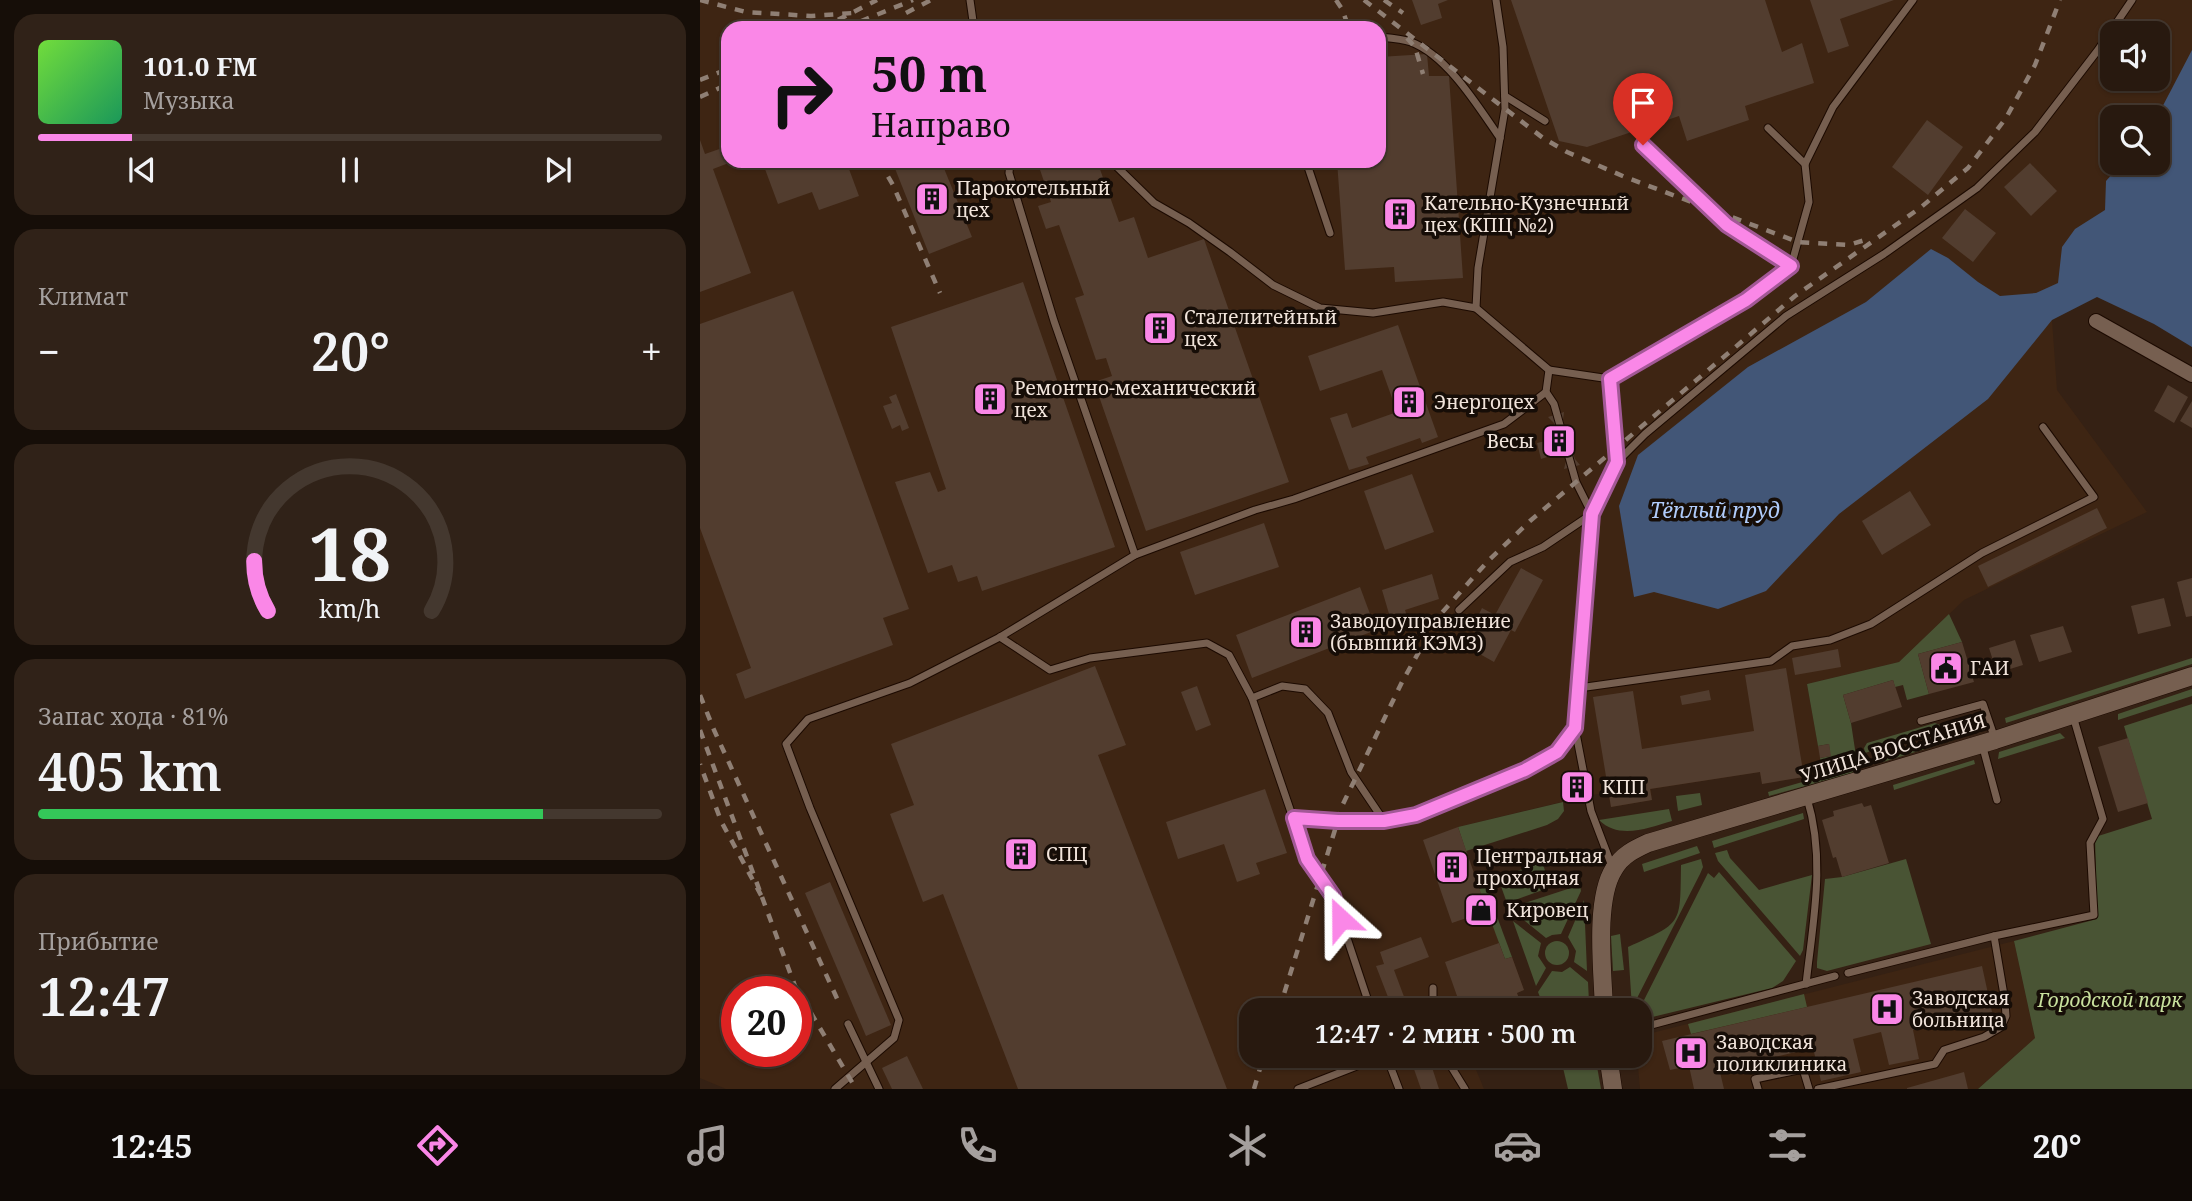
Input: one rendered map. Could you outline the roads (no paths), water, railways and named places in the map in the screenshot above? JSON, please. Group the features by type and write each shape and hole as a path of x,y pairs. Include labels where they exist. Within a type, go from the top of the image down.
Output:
{"street":[{"path":"2096,321 2192,375"},
{"name":"УЛИЦА ВОССТАНИЯ","path":"1613,869 1629,852 1648,843 1989,742 2192,676"},
{"path":"1604,998 1602,920 1606,891 1613,869"},
{"path":"1610,1068 1613,1089"}],"lane":[{"path":"970,0 973,21"},
{"path":"1476,308 1478,268 1505,109 1503,47 1496,0"},
{"path":"1118,168 1154,203 1189,223 1273,285 1320,308 1373,313 1443,302 1476,308 1549,370 1610,379 1746,300 1791,266 1809,202 1805,164 1833,107 1913,0"},
{"path":"1613,869 1591,811 1575,728 1592,514 1617,462 1645,434 1787,316 1884,254 1977,188 2035,132 2098,50 2132,0"},
{"path":"1386,38 1410,42 1432,56 1463,84 1500,139"},
{"path":"1505,96 1545,121"},
{"path":"1768,128 1805,164"},
{"path":"1643,145 1727,225 1791,266"},
{"path":"1009,168 1055,321 1135,555"},
{"path":"1308,168 1330,233"},
{"path":"1549,370 1546,392 1554,404 1576,482 1592,514"},
{"path":"1610,379 1617,462"},
{"path":"835,1089 894,1038 900,1020 810,808 786,744 808,719 910,683 1000,637 1135,555 1255,510 1294,499 1504,424 1546,392"},
{"path":"1579,688 1771,661 1792,646 1830,640 1871,624 1982,553 2094,497 2043,427"},
{"path":"1459,610 1510,562 1543,547 1592,514"},
{"path":"1000,637 1050,670 1090,658 1207,643 1229,654 1252,698 1307,859 1333,896 1367,998"},
{"path":"1252,698 1282,686 1304,689 1328,713 1351,772 1384,821"},
{"path":"1921,721 1983,704 1997,800"},
{"path":"1848,973 1993,936 2094,915 2090,843 2103,819 2073,716"},
{"path":"1294,818 1384,821 1416,815 1525,770 1557,752 1575,728"},
{"path":"1806,984 1819,877 1813,817 1807,797"},
{"path":"1818,1089 1935,1064 1944,1050 1984,1037 2001,1027 2006,1016 2005,1001 1993,936"},
{"path":"1652,1025 1835,976"},
{"path":"1433,988 1433,998"},
{"path":"848,1024 879,1089"},
{"path":"1298,1089 1352,1068"},
{"path":"1391,1068 1399,1089"},
{"path":"1452,1068 1465,1089"},
{"path":"1758,1089 1755,1079 1803,1069 1809,1089"}],"water":[{"name":"Тёплый пруд","path":"2192,50 2192,347 2154,324 2097,297 2052,320 1988,399 1839,514 1766,591 1718,609 1654,592 1634,597 1619,506 1638,455 1748,367 1866,302 1931,249 1948,258 2000,296 2036,293 2058,283 2062,247 2075,229 2105,210 2106,181 2111,175 2170,175 2170,105 2163,105"}],"railway":[{"path":"700,0 746,12 811,16 853,13"},
{"path":"836,21 877,0"},
{"path":"861,21 913,0"},
{"path":"906,13 931,0"},
{"path":"1336,0 1346,21"},
{"path":"1364,0 1543,138 1567,152 1625,177 1798,242 1849,245 1868,239"},
{"path":"1384,0 1403,13"},
{"path":"1283,998 1343,804 1402,682 1439,616 1488,561 1530,521 1795,296 1920,208 1968,168 2006,118 2035,65 2060,0"},
{"path":"1407,38 1415,47 1423,74"},
{"path":"700,80 721,72"},
{"path":"700,97 721,87"},
{"path":"883,168 940,293"},
{"path":"700,695 840,1005"},
{"path":"700,730 762,897 721,821 700,764"},
{"path":"762,897 795,986 856,1089"},
{"path":"1254,1089 1260,1068"}],"place":[{"name":"Парокотельный цех","path":"932,199"},
{"name":"Кательно-Кузнечный цех (КПЦ №2)","path":"1400,214"},
{"name":"Сталелитейный цех","path":"1160,328"},
{"name":"Ремонтно-механический цех","path":"990,399"},
{"name":"Энергоцех","path":"1409,402"},
{"name":"Весы","path":"1559,441"},
{"name":"Заводоуправление (бывший КЭМЗ)","path":"1306,632"},
{"name":"ГАИ","path":"1946,668"},
{"name":"КПП","path":"1577,787"},
{"name":"СПЦ","path":"1021,854"},
{"name":"Центральная проходная","path":"1452,867"},
{"name":"Кировец","path":"1481,910"},
{"name":"Заводская больница","path":"1887,1009"},
{"name":"Заводская поликлиника","path":"1691,1053"}],"park label":[{"name":"Городской парк","path":"2110,1000"}]}
